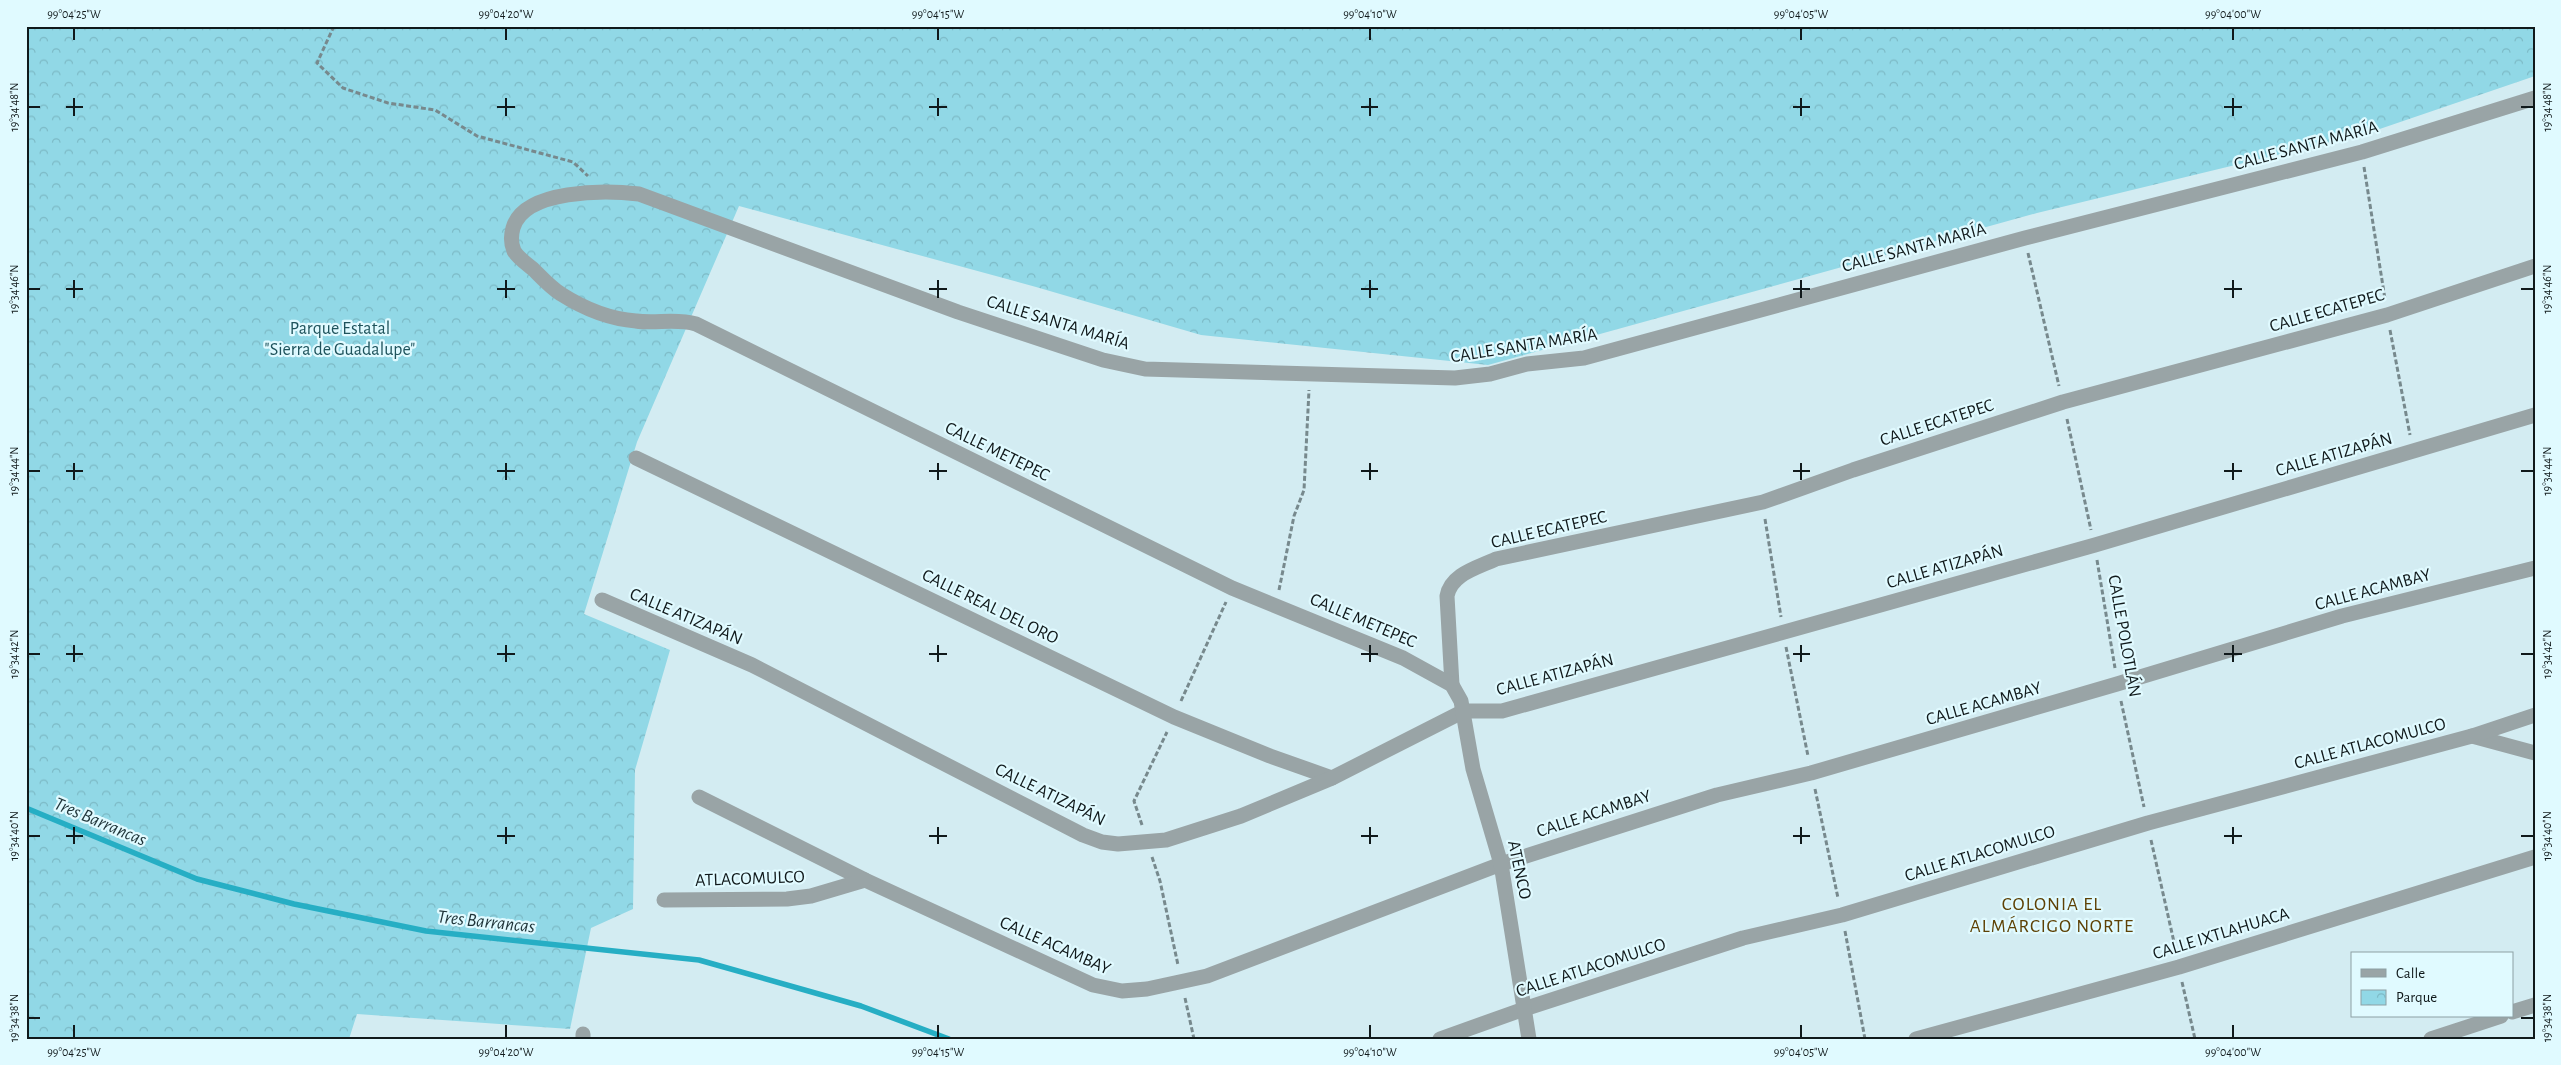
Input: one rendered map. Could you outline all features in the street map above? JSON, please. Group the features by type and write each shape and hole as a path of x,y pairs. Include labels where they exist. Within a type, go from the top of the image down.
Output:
{"street":[{"name":"CALLE SANTA MARÍA","path":"512,242 512,232 519,214 536,203 600,191 639,194 958,312 1103,360 1145,369 1455,378 1490,374 1527,364 1584,358 2025,238 2362,152 2535,98"},
{"name":"CALLE METEPEC","path":"512,242 514,251 560,294 589,309 637,322 681,320 696,324 1232,588 1403,658 1429,670 1452,685"},
{"name":"CALLE ECATEPEC","path":"1452,685 1448,588 1454,580 1496,559 1763,502 1853,470 2063,402 2387,314 2535,266"},
{"name":"CALLE ATIZAPÁN","path":"602,600 752,666 1083,835 1110,843 1148,842 1166,840 1241,816 1332,778 1464,711 1502,711 2095,545 2535,415"},
{"name":"CALLE REAL DEL ORO","path":"636,458 1174,717 1270,756 1332,778"},
{"name":"CALLE ACAMBAY","path":"699,797 865,880 1108,990 1147,990 1208,976 1501,864 1717,795 1811,773 2342,616 2535,568"},
{"path":"1452,685 1464,711"},
{"name":"ATENCO","path":"1464,711 1473,769 1501,864 1529,1039"},
{"name":"CALLE ATLACOMULCO","path":"1440,1039 1524,1009 1743,938 1842,915 2148,823 2472,736 2535,715"},
{"path":"2472,736 2535,753"},
{"name":"CALLE IXTLAHUACA","path":"1916,1039 2179,967 2535,857"},
{"name":"ATLACOMULCO","path":"664,900 786,899 811,896 865,880"},
{"path":"2514,1011 2535,1005"},
{"path":"2431,1039 2494,1018"}],"path":[{"path":"334,26 316,63 343,88 388,103 435,110 477,136 573,162 595,181 600,191"},
{"name":"CALLE POLOTLÁN","path":"2025,238 2095,545 2117,684 2195,1039"},
{"path":"1276,605 1294,516 1304,490 1310,375"},
{"path":"1194,1039 1160,881 1134,801 1232,588"}],"green space":[{"name":"Parque Estatal \"Sierra de Guadalupe\"","path":"26,26 2535,26 2535,76 2368,133 2037,213 1488,365 1201,335 1036,287 739,206 637,442 584,614 670,650 635,770 633,909 591,928 570,1029 357,1014 349,1039 26,1039"}],"waterway":[{"name":"Tres Barrancas","path":"26,808 197,879 294,904 426,931 699,960 861,1006 949,1039"}],"district":[{"name":"COLONIA EL ALMÁRCIGO NORTE","path":"2052,915"}]}
